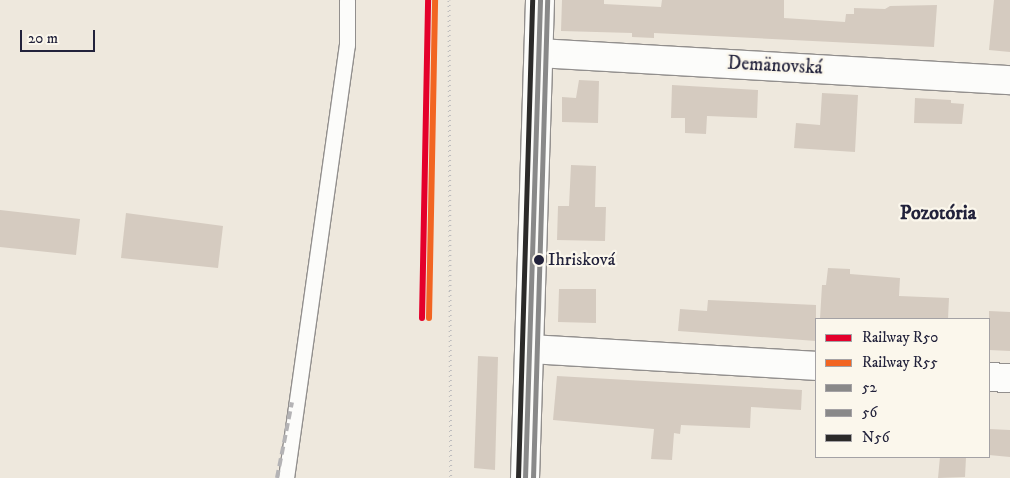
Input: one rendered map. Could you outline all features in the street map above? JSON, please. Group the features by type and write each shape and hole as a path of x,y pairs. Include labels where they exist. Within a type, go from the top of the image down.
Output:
{"street":[{"path":"525,478 531,349 540,0"},
{"name":"Demänovská","path":"539,52 1010,80"},
{"path":"531,349 815,366"},
{"path":"990,377 1010,378"}],"lane":[{"path":"286,478 347,44 347,0"}],"path":[{"path":"449,0 451,478"}],"building":[{"path":"562,0 604,0 604,4 661,7 662,0 784,0 784,18 845,22 846,14 854,14 854,8 885,9 890,6 937,5 934,47 654,33 654,38 632,37 632,33 561,31"},
{"path":"994,0 1010,0 1010,52 989,50"},
{"path":"579,80 599,81 598,123 562,122 562,97 576,98"},
{"path":"672,85 758,90 757,118 707,116 706,134 685,133 685,118 671,118"},
{"path":"822,93 858,95 855,152 794,148 796,123 820,125"},
{"path":"915,98 951,100 951,103 964,104 962,124 914,123"},
{"path":"571,165 596,166 595,207 606,207 605,241 557,240 558,206 569,206"},
{"path":"0,210 80,219 76,255 0,247"},
{"path":"126,213 223,226 218,268 121,258"},
{"path":"828,268 850,269 850,274 900,278 899,296 949,298 948,318 820,318 822,285 826,285"},
{"path":"559,289 596,289 596,323 558,322"},
{"path":"708,300 816,305 815,341 678,331 680,309 707,311"},
{"path":"989,311 1010,312 1010,351 990,350"},
{"path":"478,356 498,357 495,470 474,468"},
{"path":"557,376 802,390 801,410 751,407 750,428 681,425 680,434 674,433 672,460 651,459 654,429 553,420"},
{"path":"990,429 1010,430 1010,457 990,455"},
{"path":"940,458 966,458 965,477 938,478"}],"railway":[{"path":"277,478 292,402"}],"rail line":[{"name":"R50","path":"422,318 428,0"},
{"name":"R55","path":"429,318 435,0"}],"transit line":[{"name":"N56","path":"518,478 532,0"},
{"name":"52","path":"525,478 540,0"},
{"name":"56","path":"533,478 547,0"}],"place":[{"name":"Ihrisková","path":"539,260"}],"district":[{"name":"Pozotória","path":"938,213"}]}
